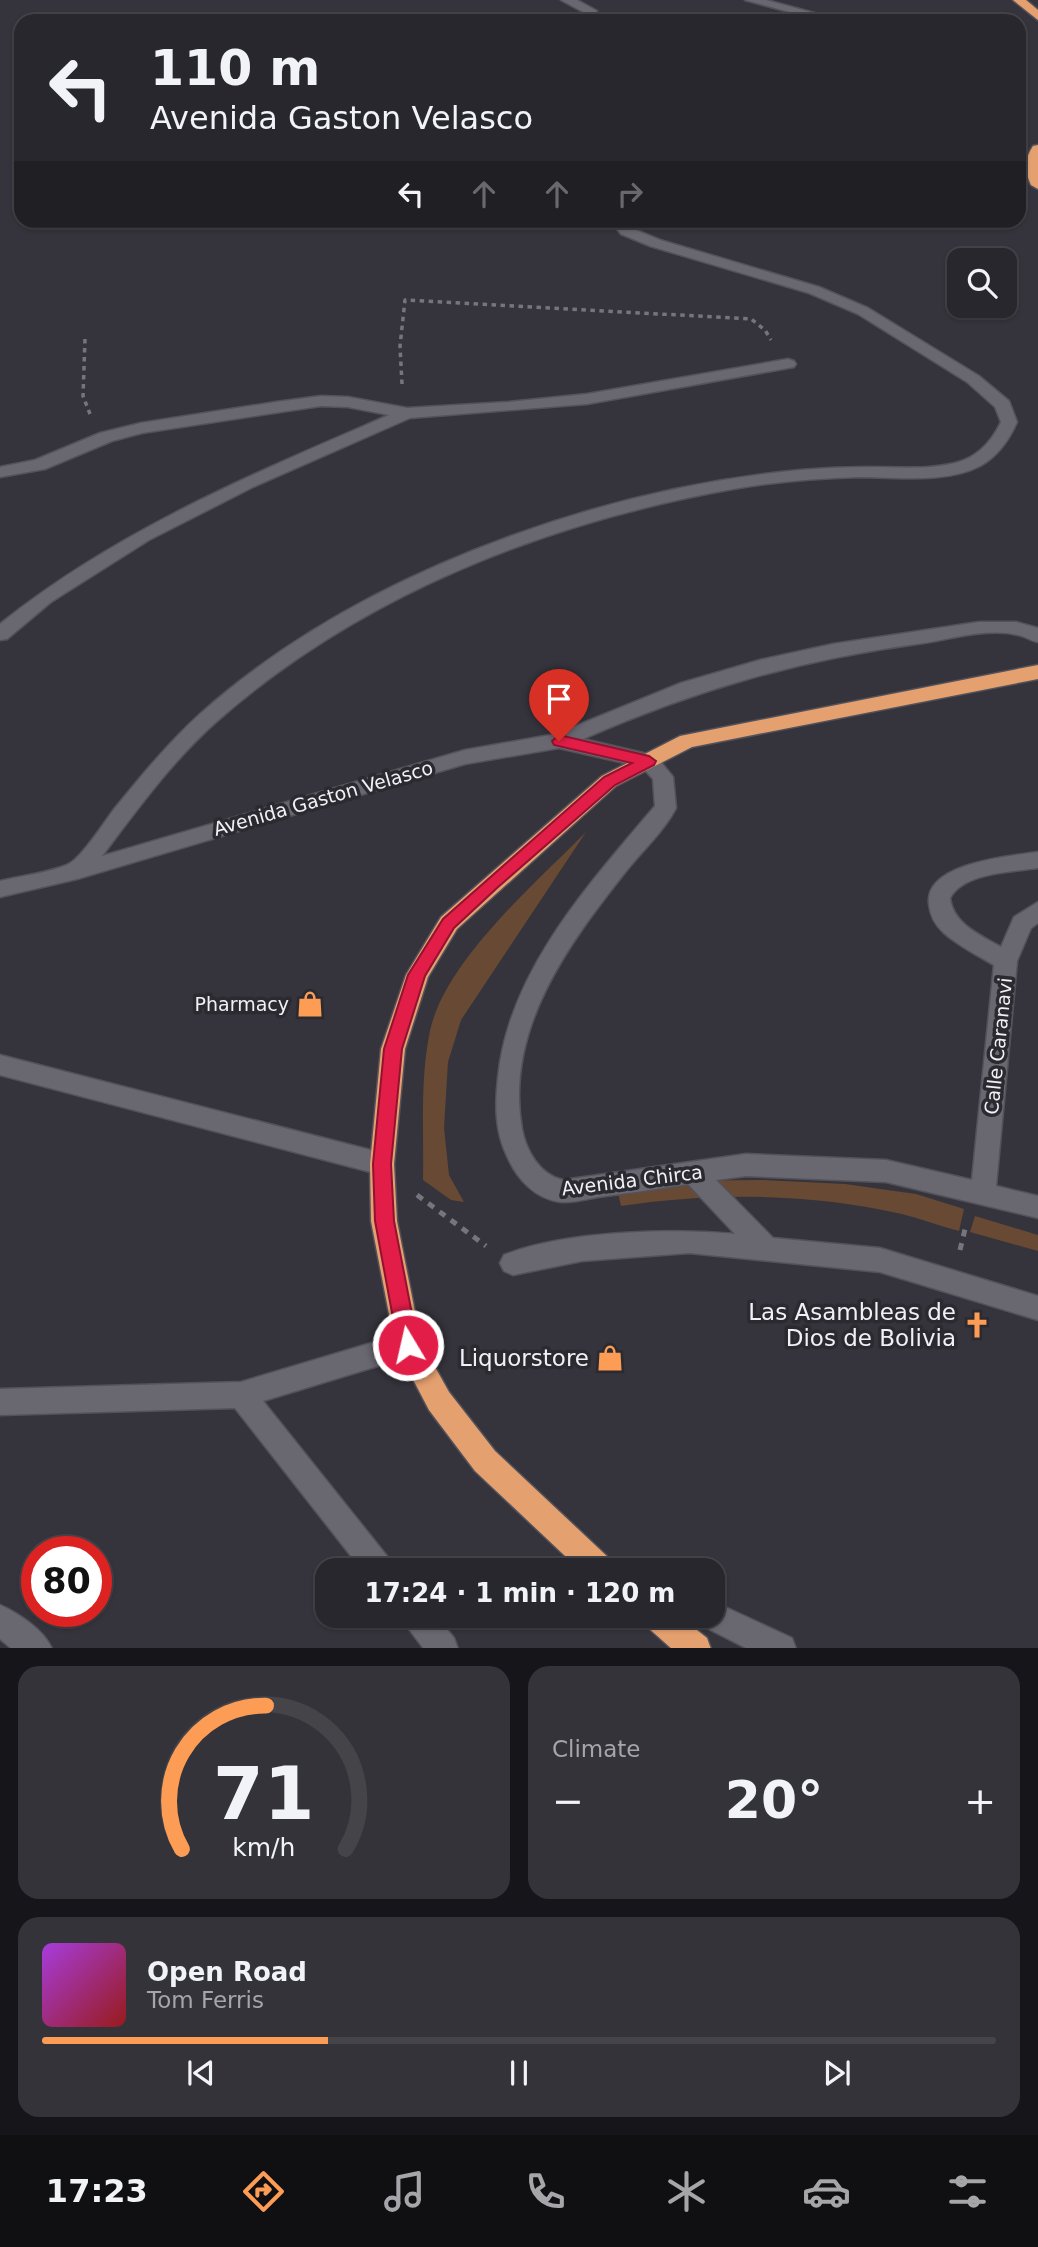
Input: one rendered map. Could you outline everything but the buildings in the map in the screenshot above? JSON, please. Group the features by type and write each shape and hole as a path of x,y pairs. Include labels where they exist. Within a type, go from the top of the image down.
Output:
{"highway":[{"path":"1019,0 1038,16"},
{"path":"1038,149 1032,157 1032,175 1038,186"},
{"path":"588,1558 485,1461 439,1401 408,1345 384,1221 382,1164 393,1049 417,975 449,923 609,781 688,741 1038,672"},
{"path":"671,1628 694,1647"}],"street":[{"path":"568,0 590,11"},
{"path":"751,0 809,14"},
{"path":"77,871 163,766 206,720 278,661 353,615 423,579 484,551 573,520 733,484 822,473 962,467 987,455 1003,436 1009,422 1003,405 962,372 863,312 802,286 655,243 624,228"},
{"path":"0,472 39,465 106,437 141,428 321,401 348,402 407,413 587,399 788,363"},
{"path":"0,634 28,609 153,531 233,491 407,413"},
{"path":"559,741 654,700 740,672 883,641 997,627 1031,632 1038,636"},
{"name":"Avenida Gaston Velasco","path":"0,889 77,871 465,757 559,741 649,761"},
{"name":"Avenida Chirca","path":"649,761 663,777 666,808 582,908 539,981 514,1040 507,1105 512,1142 530,1175 549,1189 563,1191 746,1165 886,1171 1038,1207"},
{"path":"1006,961 956,929 941,914 939,900 956,877 973,870 1038,860"},
{"name":"Calle Caranavi","path":"983,1192 1006,961 1022,923 1038,911"},
{"path":"0,1065 382,1164"},
{"path":"692,1173 766,1248"},
{"path":"513,1264 582,1249 689,1241 880,1260 1038,1308"},
{"path":"0,1402 241,1395 408,1345"},
{"path":"241,1395 370,1558"},
{"path":"0,1620 37,1648"},
{"path":"725,1622 781,1648"},
{"path":"427,1628 443,1648"},
{"path":"694,1647 704,1628"}],"path":[{"path":"407,413 403,395 400,346 405,300 751,319 765,330 788,363"},
{"path":"85,339 83,396 90,414 106,437"},
{"path":"382,1164 461,1229 513,1264"}],"shaded area":[{"path":"586,832 461,1020 448,1062 444,1128 449,1175 464,1202 451,1200 423,1180 424,1072 429,1036 437,1009 452,981 493,926"},
{"path":"763,1180 845,1184 916,1194 964,1209 959,1231 868,1207 798,1199 691,1198 621,1206 617,1188 667,1181"},
{"path":"975,1216 1038,1235 1038,1251 970,1232"}],"place":[{"name":"Pharmacy","path":"310,1004"},
{"name":"Las Asambleas de Dios de Bolivia","path":"977,1325"},
{"name":"Liquorstore","path":"610,1358"}],"route":[{"path":"408,1345 384,1221 382,1164 393,1049 417,975 449,923 491,883 609,781 649,761 559,741"}]}
